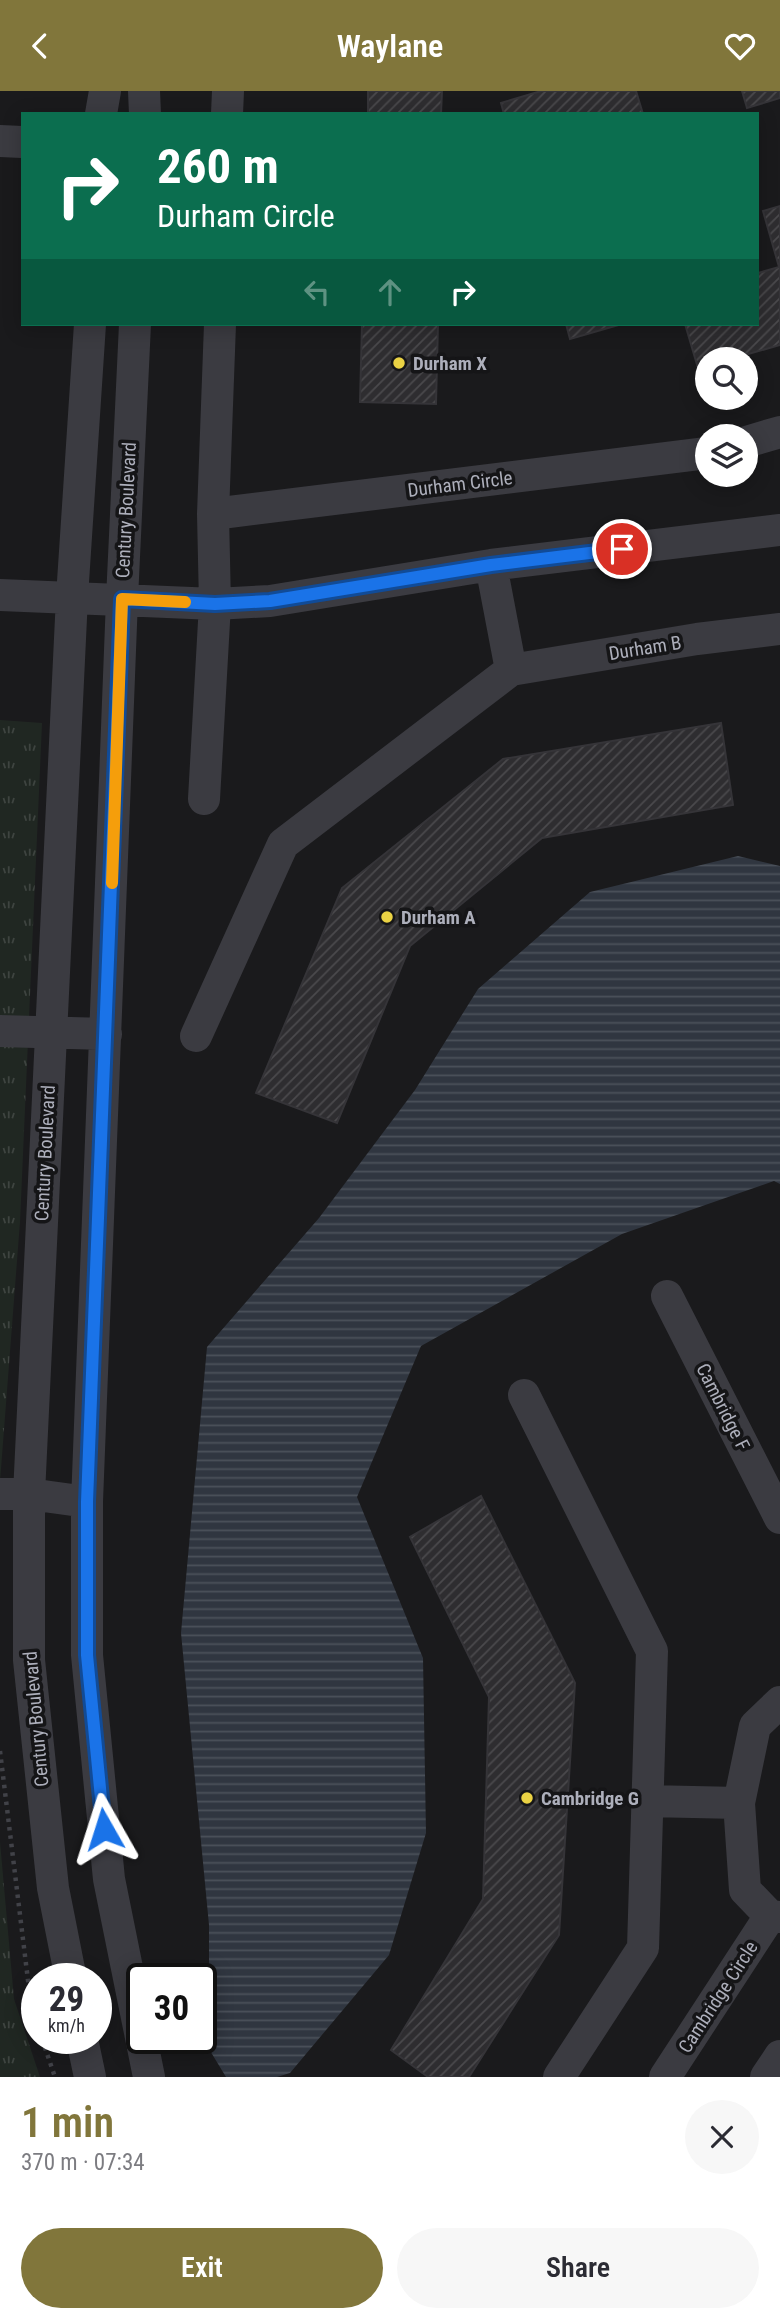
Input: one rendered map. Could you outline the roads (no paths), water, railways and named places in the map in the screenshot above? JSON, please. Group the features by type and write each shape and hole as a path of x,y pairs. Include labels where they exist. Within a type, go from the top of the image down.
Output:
{"street":[{"path":"101,112 105,91"},
{"path":"144,91 145,112"},
{"path":"227,112 228,91"},
{"path":"0,141 21,142"},
{"name":"Century Boulevard","path":"68,1963 53,1888 14,1494 51,1032 72,597 90,326"},
{"name":"Century Boulevard","path":"135,326 87,1502 87,1655 109,1879 149,2077"},
{"path":"204,799 215,604 213,514 220,326"},
{"path":"758,438 780,432"},
{"name":"Durham Circle","path":"213,514 695,454"},
{"path":"0,594 215,604 270,601 491,565 780,530"},
{"path":"196,1036 282,843 511,670 491,565"},
{"name":"Durham B","path":"511,670 697,639 780,629"},
{"path":"0,1031 106,1034"},
{"name":"Cambridge F","path":"667,1296 780,1518"},
{"path":"524,1395 652,1651 643,1948 559,2077"},
{"path":"14,1494 87,1502"},
{"name":"Cambridge Circle","path":"665,2077 775,1917 745,1890 740,1803 755,1726 780,1702"},
{"path":"647,1801 740,1803"},
{"path":"85,2054 90,2077"},
{"path":"766,2077 780,2056"}],"place":[{"name":"Durham X","path":"399,363"},
{"name":"Durham A","path":"387,917"},
{"name":"Cambridge G","path":"527,1798"}]}
